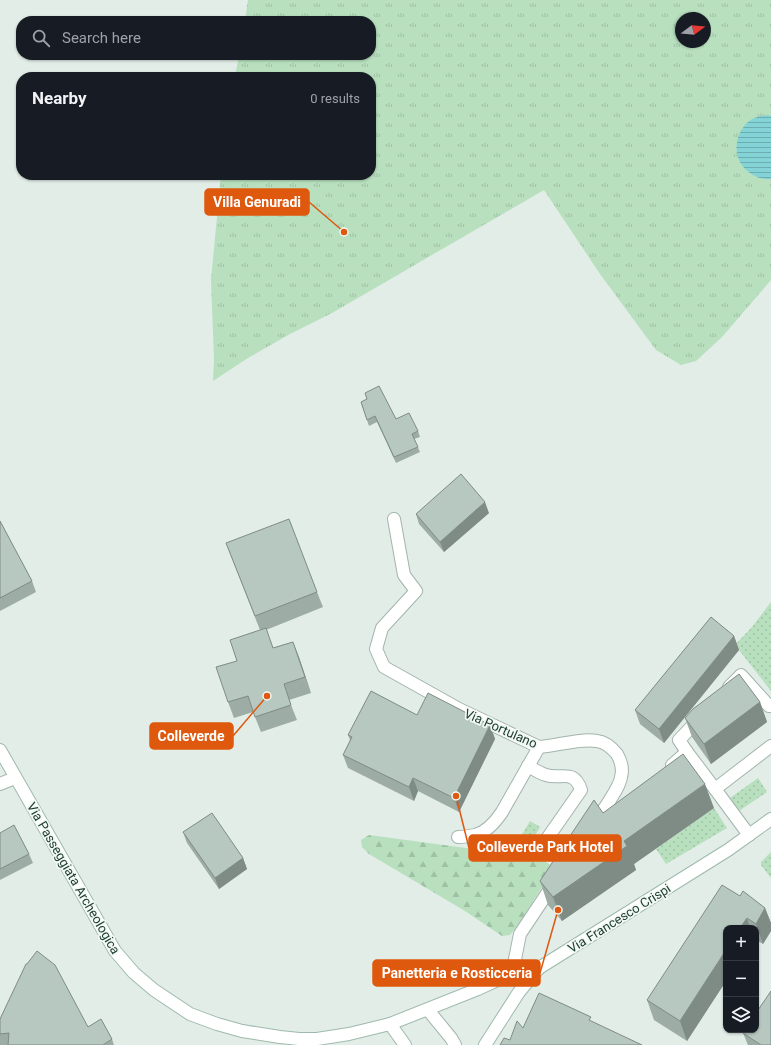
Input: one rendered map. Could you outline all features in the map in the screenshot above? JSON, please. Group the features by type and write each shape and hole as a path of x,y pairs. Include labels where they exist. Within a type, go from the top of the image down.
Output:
{"main road":[{"name":"Via Portulano","path":"394,519 404,575 416,591 382,628 376,649 384,667 459,709 539,747 597,741 606,744 614,750 620,758 622,768 621,778 612,797 586,836"},
{"path":"720,696 741,674 770,706"},
{"path":"710,707 679,740 749,835"},
{"path":"715,789 771,746"},
{"path":"458,838 476,835 496,821 539,747"},
{"name":"Via Passeggiata Archeologica","path":"0,750 115,951 134,973 172,1003 190,1014 217,1024 242,1031 299,1039 325,1038 390,1024"},
{"path":"665,771 687,752"},
{"path":"528,766 547,775 570,776 578,782 581,790 544,843"},
{"path":"0,784 15,778"},
{"path":"612,797 626,799"},
{"name":"Via Francesco Crispi","path":"390,1024 428,1010 519,970 539,968 728,850 771,819"},
{"path":"519,970 514,959 520,934 559,875"},
{"path":"485,1045 519,992 539,968"},
{"path":"428,1010 451,1038 454,1045"},
{"path":"390,1024 405,1045"}],"green space":[{"path":"248,0 771,0 771,280 722,337 696,361 681,365 656,350 600,274 544,190 332,313 290,334 248,358 213,381 214,360 211,280 221,180 376,180 376,72 236,72 238,60 376,60 376,16 246,16"},
{"path":"771,602 771,691 739,650 734,646 752,627"},
{"path":"758,778 767,792 739,811 730,798"},
{"path":"714,808 727,828 666,864 656,849"},
{"path":"530,821 540,827 528,848 518,841"},
{"path":"369,835 488,851 502,846 515,838 554,868 518,925 510,935 502,936 465,911 369,854 362,847 361,840"},
{"path":"771,852 771,878 761,865 761,862"}],"water":[{"path":"768,115 771,116 771,179 762,178 749,173 741,164 737,152 737,141 744,126 750,120"}],"building":[{"path":"379,386 396,419 409,413 418,431 412,434 418,447 394,457 375,416 367,420 361,402 367,399 365,393"},
{"path":"461,474 485,502 440,542 416,514"},
{"path":"289,519 317,592 255,616 226,543"},
{"path":"0,521 32,581 0,598"},
{"path":"711,617 734,636 659,729 635,710"},
{"path":"266,628 273,648 293,642 305,677 284,684 291,705 255,717 248,696 228,702 216,667 237,661 230,640"},
{"path":"739,674 760,702 704,744 685,718 693,709"},
{"path":"371,691 417,715 428,693 490,725 454,798 413,778 409,787 343,755 352,737 348,735"},
{"path":"683,754 705,784 624,841 627,846 553,897 540,881 594,800 603,813"},
{"path":"212,813 243,858 215,878 183,832"},
{"path":"14,825 29,854 0,869 0,833"},
{"path":"722,885 740,896 743,891 765,908 756,924 747,918 742,925 723,925 723,955 680,1021 647,1000"},
{"path":"37,951 55,965 88,1027 101,1019 112,1039 103,1045 8,1045 9,1033 0,1034 0,1019 26,964"},
{"path":"771,991 771,1045 761,1045 743,1033 759,1033 759,1009"},
{"path":"539,993 591,1017 589,1020 642,1045 500,1045 504,1038 510,1040 517,1021 523,1028"}],"place":[{"name":"Villa Genuradi","path":"344,232"},
{"name":"Colleverde","path":"267,696"},
{"name":"Colleverde Park Hotel","path":"456,796"},
{"name":"Panetteria e Rosticceria","path":"558,910"}]}
